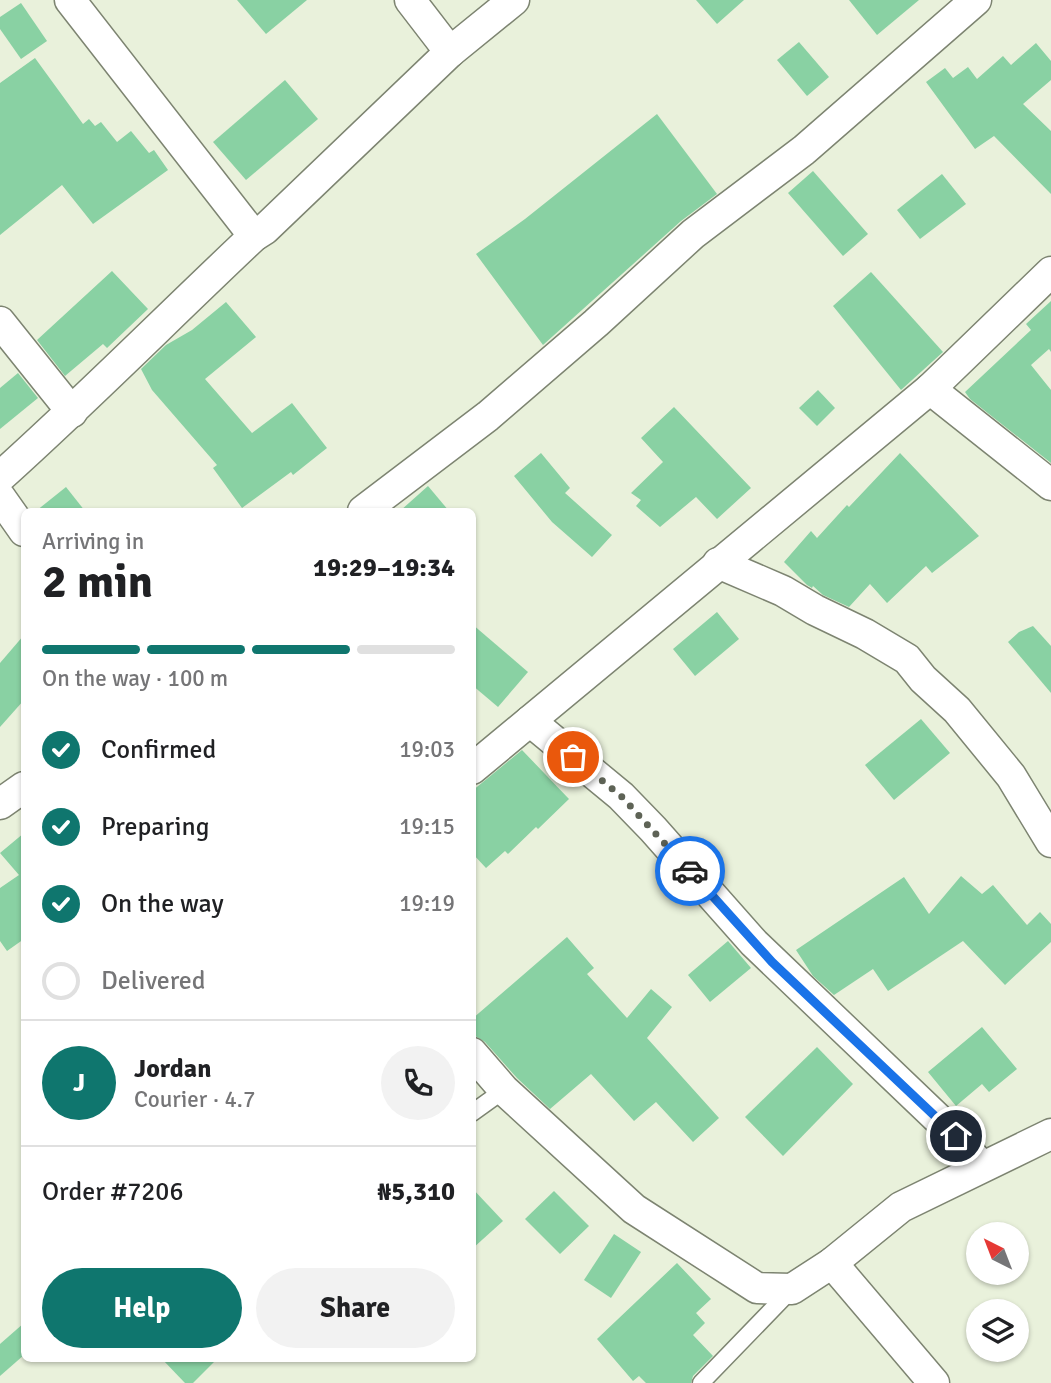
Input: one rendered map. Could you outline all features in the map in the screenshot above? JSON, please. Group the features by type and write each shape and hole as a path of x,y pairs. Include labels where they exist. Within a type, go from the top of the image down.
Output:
{"street":[{"path":"70,0 254,236"},
{"path":"410,0 450,52"},
{"path":"0,477 72,412 145,339 254,236 265,229 450,52 514,0"},
{"path":"367,508 488,416 596,323 693,234 804,150 976,0"},
{"path":"476,766 930,389 1051,272"},
{"path":"0,322 72,412"},
{"path":"930,389 1051,485"},
{"path":"0,497 21,527"},
{"path":"718,563 783,591 907,659 923,679 957,710 1011,776 1051,842"},
{"path":"530,721 621,796 754,943 956,1136 981,1166"},
{"path":"0,804 21,789"},
{"path":"476,1058 504,1090 634,1209 757,1288 792,1289 832,1263 901,1207 1051,1134"},
{"path":"832,1263 934,1383"}],"lane":[{"path":"476,1110 504,1090"},
{"path":"701,1383 792,1289"}],"building":[{"path":"237,0 307,0 266,34"},
{"path":"696,0 744,0 717,24"},
{"path":"849,0 919,0 877,35"},
{"path":"21,3 47,41 21,59 0,29 0,17"},
{"path":"799,42 829,77 807,96 777,60"},
{"path":"1036,43 1051,61 1051,80 1023,104 1051,131 1051,194 994,136 975,149 926,82 945,68 953,78 968,67 977,79 1003,56 1011,65"},
{"path":"35,58 83,124 89,119 95,126 101,122 117,142 131,131 149,153 154,150 168,170 93,224 62,185 0,235 0,83"},
{"path":"285,80 318,119 246,180 213,142"},
{"path":"657,114 717,194 681,221 543,345 476,254 525,219"},
{"path":"813,171 868,234 843,256 788,193"},
{"path":"942,174 966,204 920,239 897,210"},
{"path":"112,271 148,309 107,348 103,344 65,376 37,340"},
{"path":"871,272 943,352 901,390 833,306"},
{"path":"1051,301 1051,352 1049,349 1031,365 1051,390 1051,463 970,399 965,392 1031,330 1026,324"},
{"path":"226,302 256,337 205,379 252,433 292,403 327,448 293,475 291,472 242,508 213,468 217,465 152,390 141,369 166,345 192,330"},
{"path":"18,373 38,398 0,429 0,388"},
{"path":"818,390 835,408 817,426 799,408"},
{"path":"674,407 751,488 717,519 696,497 660,527 636,506 641,500 631,493 663,462 641,438"},
{"path":"541,453 570,488 565,493 612,535 592,557 552,522 514,476"},
{"path":"900,453 979,536 932,573 926,566 887,603 870,584 849,607 807,585 784,562 811,531 817,538"},
{"path":"428,486 446,508 403,508"},
{"path":"66,487 83,508 40,508"},
{"path":"717,612 739,639 695,676 673,649"},
{"path":"1033,626 1051,646 1051,693 1008,642 1019,632"},
{"path":"476,627 528,672 498,707 476,688"},
{"path":"21,638 21,703 0,727 0,663"},
{"path":"921,719 950,753 894,800 865,765"},
{"path":"522,750 569,799 508,854 505,851 486,868 476,857 476,788"},
{"path":"21,836 21,941 7,951 0,941 0,888 19,875 0,853"},
{"path":"961,876 982,894 993,885 1027,925 1040,912 1051,924 1051,942 1005,985 963,941 888,991 873,969 834,995 813,976 796,950 904,877 929,914"},
{"path":"567,937 594,968 587,974 627,1018 651,989 672,1007 647,1038 719,1118 693,1142 656,1102 634,1121 591,1074 550,1109 485,1042 476,1036 476,1016"},
{"path":"728,941 751,968 710,1002 688,975"},
{"path":"982,1027 1017,1069 989,1092 982,1084 956,1106 928,1072"},
{"path":"817,1047 853,1084 783,1156 745,1117"},
{"path":"554,1191 589,1226 560,1254 525,1219"},
{"path":"476,1192 503,1221 476,1245"},
{"path":"614,1234 641,1252 611,1298 584,1280"},
{"path":"677,1263 711,1299 696,1313 705,1323 693,1335 713,1356 693,1376 691,1383 646,1383 639,1376 633,1381 597,1339"},
{"path":"21,1326 21,1358 0,1376 0,1344"},
{"path":"165,1362 214,1362 193,1383 185,1383"}],"way so far":[{"path":"573,757 621,796 690,871"}],"route":[{"path":"690,871 794,984 956,1136"}]}
